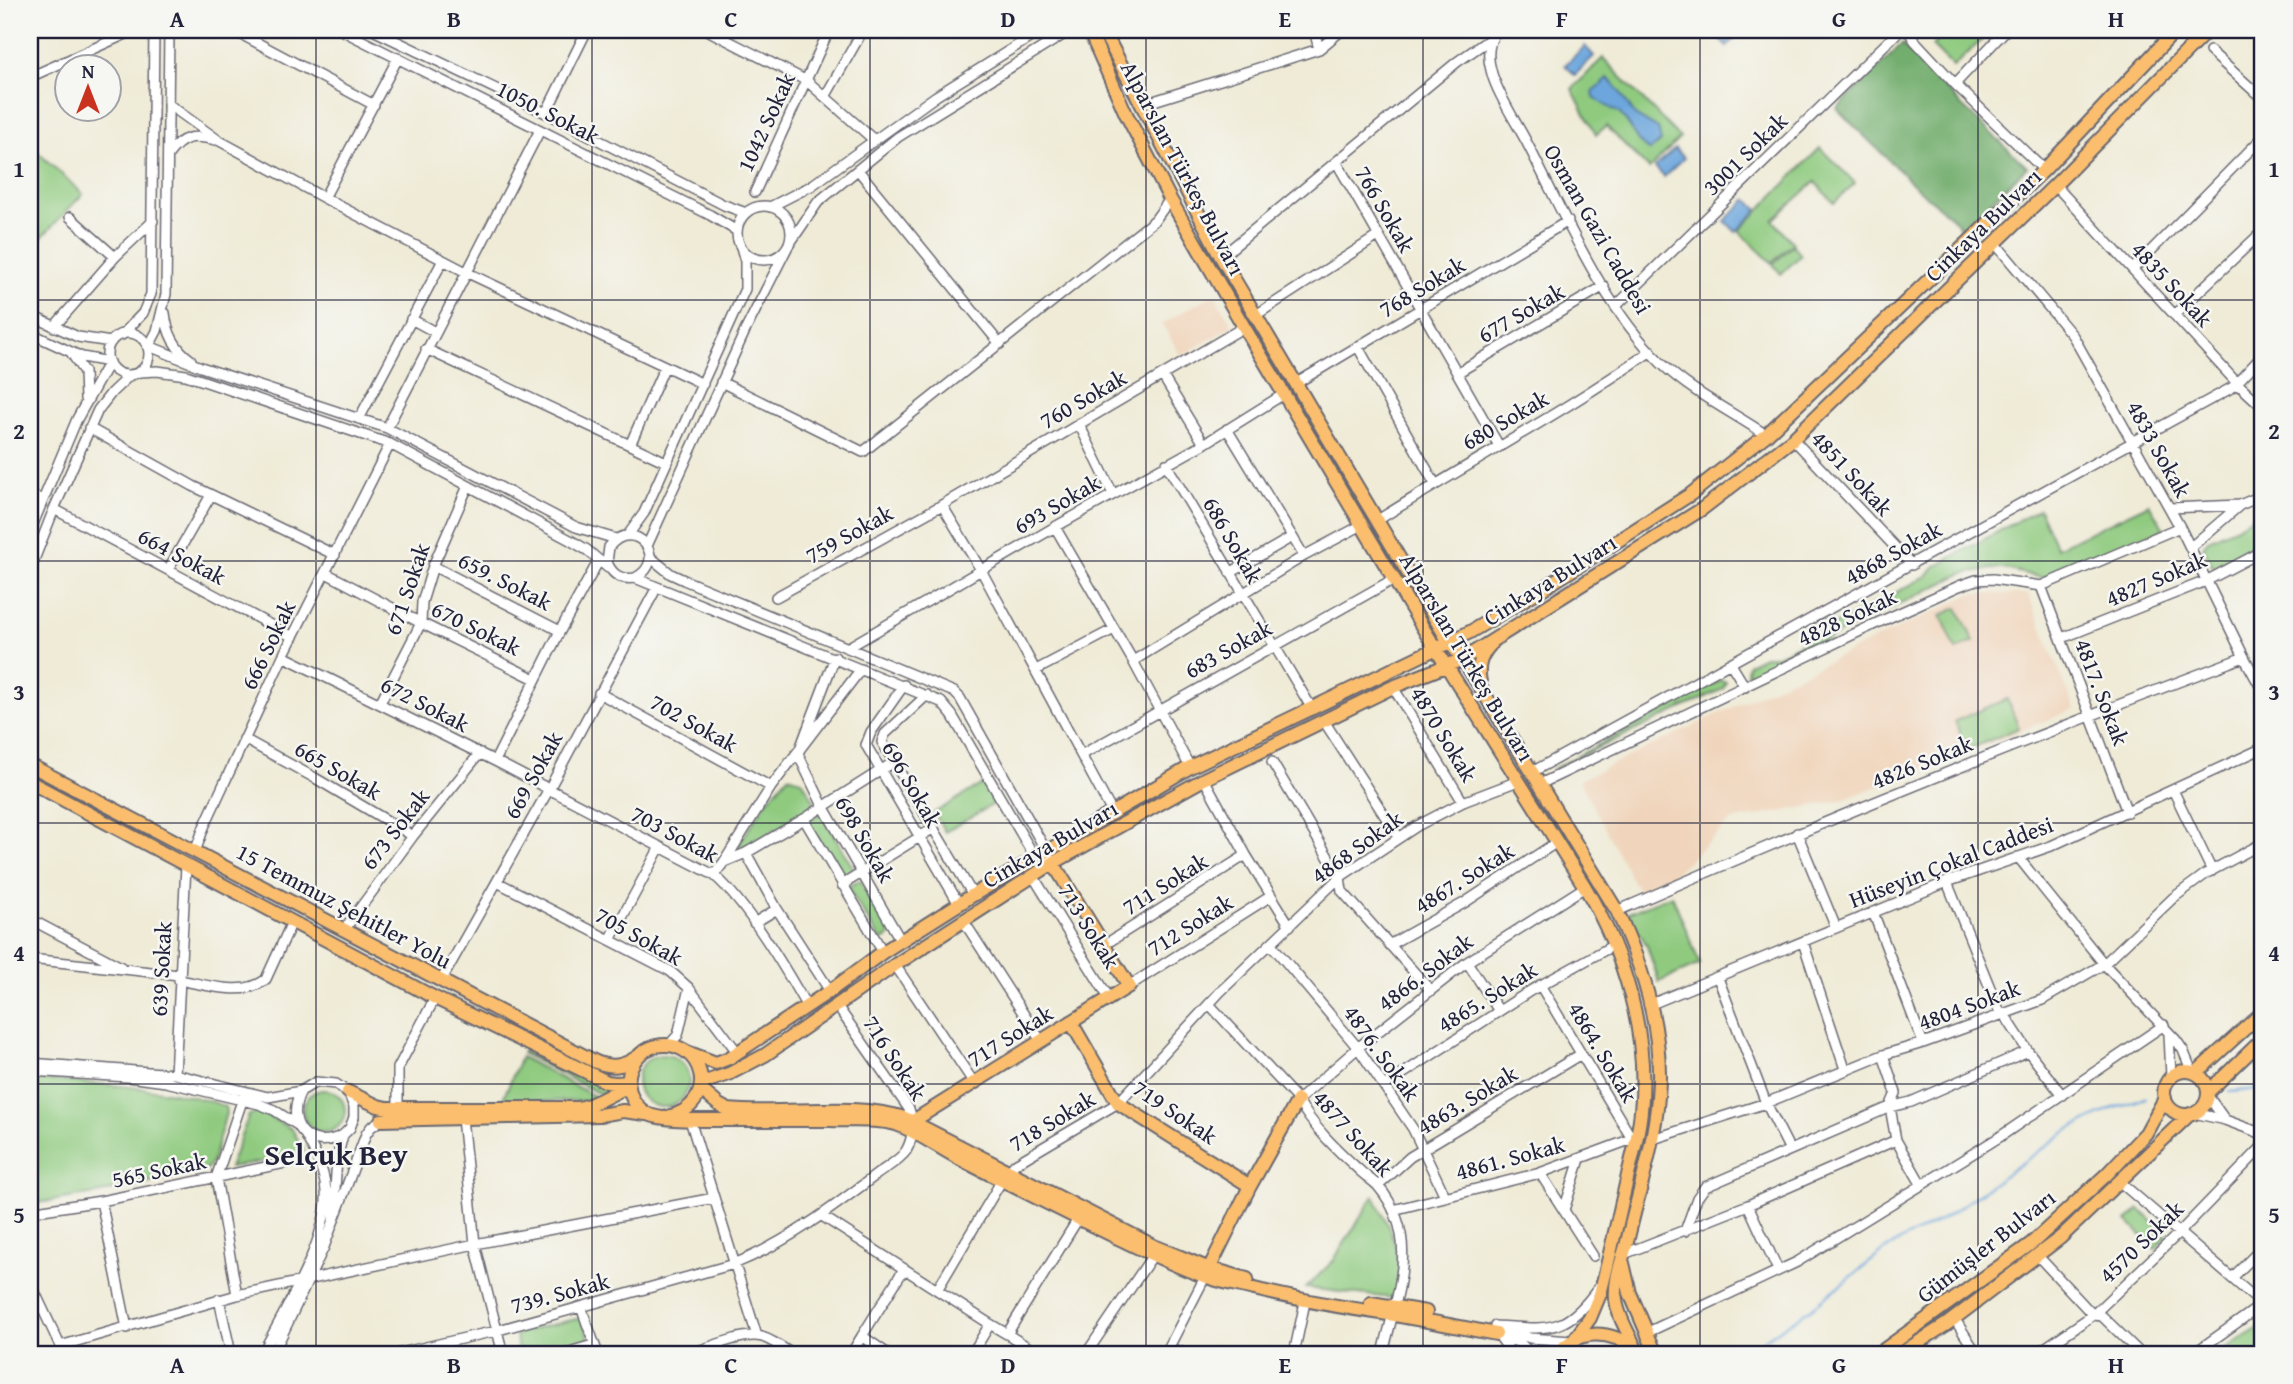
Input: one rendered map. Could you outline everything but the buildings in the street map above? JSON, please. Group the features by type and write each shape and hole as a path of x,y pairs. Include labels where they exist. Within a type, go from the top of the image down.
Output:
{"main road":[{"name":"Alparslan Türkeş Bulvarı","path":"1089,30 1126,114 1170,198 1244,327 1394,579 1443,645 1463,659 1482,689 1617,911 1635,950 1649,1005 1658,1062 1653,1139 1616,1279 1616,1301 1620,1317 1638,1352"},
{"name":"Alparslan Türkeş Bulvarı","path":"1103,30 1222,257 1378,520 1443,645 1447,666 1558,842 1604,920 1614,944 1630,996 1642,1057 1641,1114 1596,1307 1573,1340 1557,1354"},
{"name":"Cinkaya Bulvarı","path":"701,1086 765,1055 1044,865 1113,814 1190,766 1443,645 1547,586 1691,494 1766,435 2044,170 2176,30"},
{"name":"Cinkaya Bulvarı","path":"1044,865 1204,779 1393,687 1463,659 1690,517 1793,439 2055,185 2208,30"},
{"path":"1482,689 1479,670 1481,657 1496,639"},
{"name":"15 Temmuz Şehitler Yolu","path":"30,765 596,1062 621,1066 640,1054"},
{"name":"15 Temmuz Şehitler Yolu","path":"30,782 436,998 607,1082 628,1084"},
{"name":"Cinkaya Bulvarı","path":"687,1052 716,1063 738,1053 883,952 973,895 1035,859 1044,865"},
{"name":"713 Sokak","path":"1044,865 1104,946 1129,986"},
{"name":"717 Sokak","path":"913,1127 974,1083 1129,986"},
{"path":"2194,1073 2263,1012"},
{"name":"719 Sokak","path":"1071,1022 1118,1103 1250,1186"},
{"path":"2208,1094 2206,1083 2194,1073 2183,1071 2171,1077 2165,1089 2165,1098 2176,1112 2192,1113 2202,1108 2208,1094 2263,1038"},
{"path":"649,1115 638,1106 628,1084 631,1066 640,1054 652,1047 669,1045 687,1052 699,1069 701,1086 690,1109 667,1117"},
{"path":"348,1092 378,1107 578,1108 596,1104 628,1084"},
{"path":"701,1086 719,1105 729,1110 887,1113 1005,1176 1078,1219 1153,1255 1305,1302 1394,1311"},
{"name":"Gümüşler Bulvarı","path":"1878,1354 2032,1243 2106,1175 2146,1133 2165,1098"},
{"path":"1207,1273 1250,1186 1298,1101"},
{"path":"381,1120 600,1115 623,1111 690,1120 877,1121 913,1127"},
{"name":"Gümüşler Bulvarı","path":"1900,1354 1954,1318 2060,1238 2192,1113"},
{"path":"1005,1176 1207,1273 1496,1330"},
{"name":"Alparslan Türkeş Bulvarı","path":"1623,1257 1630,1293 1656,1354"},
{"path":"1573,1340 1588,1335 1605,1334 1622,1339 1638,1352"}],"street":[{"path":"30,77 135,30"},
{"path":"154,30 151,295 143,313 122,335 111,342 109,362 115,370 130,375 157,371 186,374 390,444 570,540 622,578 635,578 941,702 952,715 1035,859"},
{"path":"169,30 164,305 166,322 175,344 184,355 201,367"},
{"path":"233,30 374,104"},
{"name":"1050. Sokak","path":"341,30 737,231"},
{"name":"1050. Sokak","path":"373,30 545,113 724,205 746,213"},
{"path":"545,113 587,30"},
{"path":"706,30 807,81 874,140"},
{"name":"1042 Sokak","path":"755,192 829,30"},
{"path":"825,97 863,30"},
{"path":"615,574 607,562 609,547 616,539 628,535 644,513 745,289 745,261 737,231 740,220 754,208 770,207 811,186 936,96 1042,30"},
{"path":"741,247 747,254 764,260 780,255 818,202 898,137 1071,30"},
{"path":"1314,30 1319,49"},
{"path":"1141,105 1319,49 1342,30"},
{"path":"1222,257 1457,62 1490,39 1497,30"},
{"name":"3001 Sokak","path":"1616,306 1900,30"},
{"path":"1908,30 1955,84 2044,170"},
{"path":"1955,84 2006,30"},
{"name":"Osman Gazi Caddesi","path":"1490,39 1492,75 1616,306 1651,351 1680,379 1766,435"},
{"path":"2210,51 2263,99"},
{"path":"324,198 398,58"},
{"path":"167,104 218,140 324,198 468,273 703,384"},
{"path":"387,428 540,130"},
{"path":"168,155 176,143 186,138 196,136 218,140"},
{"path":"2133,269 2263,137"},
{"name":"766 Sokak","path":"1337,163 1499,446"},
{"path":"858,170 1000,344"},
{"name":"4835 Sokak","path":"2055,185 2237,383 2263,407"},
{"path":"721,382 863,452 1155,220 1170,198"},
{"path":"647,546 721,382 788,246 790,225 780,211 770,207"},
{"path":"69,217 115,257"},
{"path":"54,327 115,257 153,220"},
{"name":"768 Sokak","path":"1295,384 1568,221"},
{"path":"2175,314 2263,231"},
{"path":"1256,315 1378,236"},
{"name":"4833 Sokak","path":"1995,243 2073,336 2191,547 2263,691"},
{"path":"359,419 443,260"},
{"name":"677 Sokak","path":"1457,373 1604,286"},
{"path":"140,372 148,361 149,346 157,331 164,305"},
{"path":"30,315 78,337 111,342"},
{"path":"411,319 436,332"},
{"name":"760 Sokak","path":"942,505 1244,327"},
{"path":"30,333 94,361 109,362"},
{"path":"122,335 135,335 149,346 201,367 387,428 576,527 616,539"},
{"path":"1359,347 1435,484"},
{"path":"426,349 666,462"},
{"path":"68,351 84,372 86,390 83,407"},
{"name":"680 Sokak","path":"1378,520 1605,384 1651,351"},
{"name":"4868 Sokak","path":"1532,772 2233,387 2263,355"},
{"path":"30,531 83,407 109,362"},
{"path":"630,445 665,366"},
{"path":"30,570 89,428 111,392 130,375"},
{"path":"1163,375 1203,444"},
{"name":"693 Sokak","path":"849,647 1203,444 1284,394"},
{"path":"1079,424 1113,494"},
{"path":"89,428 211,495 335,555"},
{"path":"1227,429 1304,556"},
{"name":"4851 Sokak","path":"1793,439 1912,565"},
{"name":"666 Sokak","path":"195,852 283,656 390,444"},
{"name":"686 Sokak","path":"1166,464 1311,707"},
{"name":"671 Sokak","path":"380,703 421,623 422,601 433,566 468,486"},
{"path":"30,494 42,500"},
{"path":"168,570 211,495"},
{"path":"2191,547 2240,505 2263,495"},
{"path":"942,505 1037,670 1113,814"},
{"name":"759 Sokak","path":"776,597 942,505"},
{"path":"2170,508 2240,505"},
{"name":"664 Sokak","path":"54,509 293,637"},
{"path":"1133,661 1304,556 1362,525"},
{"path":"1055,527 1190,766"},
{"path":"2041,586 2180,527"},
{"path":"628,535 641,539 647,546 650,557 646,570 635,578"},
{"path":"1230,573 1292,537"},
{"name":"4827 Sokak","path":"2062,638 2206,580 2263,551"},
{"path":"650,557 671,574 684,580 954,692 960,698 1044,865"},
{"name":"669 Sokak","path":"495,761 535,679 599,560"},
{"name":"659. Sokak","path":"433,566 560,631"},
{"name":"670 Sokak","path":"326,573 535,679"},
{"name":"683 Sokak","path":"1083,754 1394,579"},
{"name":"4828 Sokak","path":"1540,784 1875,624 1968,583 1993,579 2041,586"},
{"name":"4817. Sokak","path":"2041,586 2127,811"},
{"name":"669 Sokak","path":"441,981 549,789 657,587"},
{"path":"1037,670 1114,629"},
{"name":"672 Sokak","path":"283,656 549,789"},
{"path":"798,754 835,657"},
{"name":"4826 Sokak","path":"1617,911 1797,833 2090,715 2244,657"},
{"path":"1731,664 1745,687"},
{"path":"714,875 771,787 861,669"},
{"name":"696 Sokak","path":"904,685 866,742 880,771 959,904"},
{"name":"4870 Sokak","path":"1393,687 1463,802"},
{"name":"702 Sokak","path":"599,693 771,787"},
{"name":"696 Sokak","path":"927,695 882,738 973,895"},
{"path":"1324,721 1399,838"},
{"name":"665 Sokak","path":"244,739 413,836"},
{"name":"Hüseyin Çokal Caddesi","path":"1649,1005 1947,882 2051,846 2263,748"},
{"name":"673 Sokak","path":"344,930 413,836 480,753"},
{"name":"698 Sokak","path":"798,754 823,806 901,941"},
{"path":"724,862 746,853 804,820 894,762"},
{"path":"1272,762 1340,877 1342,891 1430,990"},
{"path":"1204,779 1246,855 1290,926"},
{"name":"4868 Sokak","path":"1209,1004 1340,877 1417,826 1463,802 1518,781"},
{"name":"703 Sokak","path":"549,789 714,875 729,888 754,923 807,1007"},
{"path":"2173,790 2212,871"},
{"name":"698 Sokak","path":"804,820 883,952"},
{"path":"842,885 934,828"},
{"path":"1797,833 1836,928"},
{"name":"4867. Sokak","path":"1389,945 1464,903 1558,842"},
{"name":"4804 Sokak","path":"1653,1139 1766,1103 1845,1069 2042,1000 2104,964 2173,898 2212,871 2263,843"},
{"path":"610,940 660,847"},
{"path":"746,853 777,909 830,991"},
{"name":"711 Sokak","path":"1104,946 1246,855"},
{"path":"2018,857 2104,964 2183,1050 2194,1073"},
{"name":"713 Sokak","path":"1044,865 1109,998"},
{"name":"639 Sokak","path":"175,1074 186,866"},
{"name":"705 Sokak","path":"497,882 670,971 689,988 738,1053"},
{"path":"1947,882 2002,1015 2062,1095"},
{"name":"4866. Sokak","path":"1298,1101 1358,1048 1467,962 1584,887"},
{"name":"712 Sokak","path":"1129,986 1271,896"},
{"path":"754,923 777,909"},
{"path":"1873,912 1923,1043"},
{"path":"30,919 125,969"},
{"path":"963,920 1041,1041"},
{"path":"30,959 125,969 238,988 251,987 266,979 292,922"},
{"path":"1803,942 1845,1069"},
{"name":"4876. Sokak","path":"1271,944 1358,1048 1413,1129 1445,1196"},
{"name":"4865. Sokak","path":"1384,1086 1540,985 1614,944"},
{"path":"1467,962 1499,1011"},
{"path":"895,965 974,1083"},
{"path":"1718,978 1766,1103 1790,1150"},
{"name":"4864. Sokak","path":"1540,985 1634,1140"},
{"path":"669,1045 678,1035 689,988"},
{"path":"398,1108 398,1068 436,998"},
{"name":"4877 Sokak","path":"1209,1004 1298,1101 1306,1115 1378,1186 1394,1210 1404,1246 1402,1278 1383,1354"},
{"name":"718 Sokak","path":"1005,1176 1015,1164 1118,1103 1209,1004"},
{"name":"716 Sokak","path":"837,1006 909,1109 913,1127"},
{"path":"2166,1030 2171,1077"},
{"path":"1646,1333 1797,1262 2166,1030"},
{"path":"1685,1231 1697,1198 1705,1187 1889,1107 1911,1102 2028,1051"},
{"name":"4863. Sokak","path":"1378,1186 1410,1157 1581,1054"},
{"path":"1883,1055 1896,1093 1889,1107 1896,1140 1921,1184"},
{"path":"30,1062 175,1074 268,1097 301,1091 316,1082 336,1083 348,1092 354,1107 337,1158 333,1220"},
{"path":"30,1071 166,1082 274,1110 299,1126"},
{"path":"273,1354 304,1280 324,1220 326,1192 317,1157 295,1120 294,1110 301,1091"},
{"path":"2208,1094 2225,1120"},
{"path":"237,1295 216,1178 242,1101"},
{"path":"2192,1113 2225,1120 2263,1134"},
{"path":"462,1118 475,1244 503,1354"},
{"path":"306,1135 324,1141 381,1120"},
{"path":"262,1354 324,1247 366,1134 370,1127 381,1120"},
{"path":"690,1120 757,1336"},
{"name":"739. Sokak","path":"396,1354 495,1331 734,1264 760,1254 822,1216 905,1153 913,1127"},
{"name":"4861. Sokak","path":"1394,1210 1541,1173 1634,1140"},
{"path":"1623,1257 1896,1140"},
{"name":"4570 Sokak","path":"2036,1354 2093,1315 2179,1233 2263,1146"},
{"path":"1564,1210 1580,1159"},
{"name":"565 Sokak","path":"30,1212 101,1201 295,1161"},
{"path":"1541,1173 1593,1256"},
{"path":"937,1290 1005,1176"},
{"path":"2120,1182 2263,1304 2193,1354"},
{"path":"30,1282 33,1298 62,1350 219,1299 475,1244 714,1198"},
{"path":"101,1201 127,1328"},
{"path":"1748,1205 1778,1270"},
{"path":"822,1216 1039,1354"},
{"path":"1007,1334 1078,1219"},
{"path":"2233,1278 2263,1247"},
{"path":"1086,1354 1153,1255"},
{"path":"2037,1255 2093,1315 2102,1316 2141,1354"},
{"path":"851,1354 904,1269"},
{"path":"1193,1354 1165,1351 1207,1273"},
{"path":"1496,1330 1543,1329 1560,1324 1577,1314 1603,1282"},
{"path":"219,1299 231,1354"},
{"path":"1294,1354 1305,1302"},
{"path":"581,1307 598,1354"},
{"path":"1954,1318 1977,1354"},
{"path":"972,1354 990,1324"},
{"path":"1496,1330 1530,1338 1573,1340"},
{"path":"1496,1330 1511,1354"},
{"path":"1496,1330 1520,1343 1531,1354"},
{"path":"692,1354 744,1337 757,1336 765,1337 792,1354"},
{"path":"862,1336 888,1354"},
{"path":"562,1354 593,1345"}],"shaded area":[{"path":"1214,294 1233,326 1181,356 1162,324"},
{"path":"1973,593 2028,594 2075,709 1843,800 1731,821 1668,879 1638,891 1579,780"}],"green space":[{"path":"1948,30 1978,30 1985,37 1953,67 1932,46"},
{"path":"1902,44 2027,167 1961,230 1957,222 1918,189 1837,109"},
{"path":"1603,58 1680,138 1649,169 1606,126 1596,135 1572,89"},
{"path":"30,145 83,194 39,240 30,232"},
{"path":"1820,148 1855,183 1834,203 1815,182 1773,220 1793,243 1772,263 1739,231"},
{"path":"1793,245 1801,255 1781,274 1773,264"},
{"path":"2149,504 2164,529 2042,578 2006,569 1961,574 1756,674 1747,673 1748,664 1764,656 1777,656 1927,576 1934,567 2039,509 2057,548"},
{"path":"2263,509 2263,538 2213,567 2203,546 2208,540 2237,527"},
{"path":"1958,608 1974,642 1956,650 1941,615"},
{"path":"1721,680 1726,682 1723,689 1553,769"},
{"path":"2007,699 2019,728 1967,750 1955,721"},
{"path":"788,776 802,780 815,802 800,816 743,848 739,844 767,801"},
{"path":"984,783 994,800 992,805 945,832 934,813"},
{"path":"821,813 855,871 841,878 807,821"},
{"path":"860,880 890,932 885,939 880,939 847,887"},
{"path":"1672,895 1700,964 1659,982 1647,946 1628,913"},
{"path":"523,1051 567,1074 576,1074 606,1086 607,1089 602,1095 522,1053"},
{"path":"663,1055 682,1062 689,1081 682,1100 663,1107 644,1100 637,1081 644,1062"},
{"path":"521,1057 596,1097 586,1101 502,1101"},
{"path":"30,1079 149,1089 221,1105 225,1107 226,1113 212,1163 205,1170 96,1194 30,1204"},
{"path":"324,1090 338,1097 345,1111 338,1125 324,1132 310,1125 303,1111 310,1097"},
{"path":"260,1112 292,1129 304,1151 302,1154 229,1168 249,1115"},
{"path":"1374,1196 1391,1233 1398,1259 1397,1285 1392,1298 1306,1288 1333,1261"},
{"path":"2140,1209 2167,1236 2155,1249 2127,1221"},
{"path":"581,1318 591,1343 558,1354 518,1354 516,1333"},
{"path":"2259,1328 2263,1332 2263,1354 2216,1354"}],"water":[{"path":"1722,30 1743,30 1727,47 1716,36"},
{"path":"1585,46 1594,56 1575,75 1565,65"},
{"path":"1608,78 1635,115 1658,129 1661,141 1650,151 1640,143 1620,114 1594,98 1593,90"},
{"path":"1675,149 1684,158 1664,177 1655,167"},
{"path":"1747,199 1758,210 1736,232 1725,221"}],"waterway":[{"path":"2230,1092 2263,1086"},
{"path":"1742,1354 1809,1310 1889,1247 1946,1217 2070,1129 2108,1110 2145,1098"}],"district":[{"name":"Selçuk Bey","path":"336,1155"}]}
